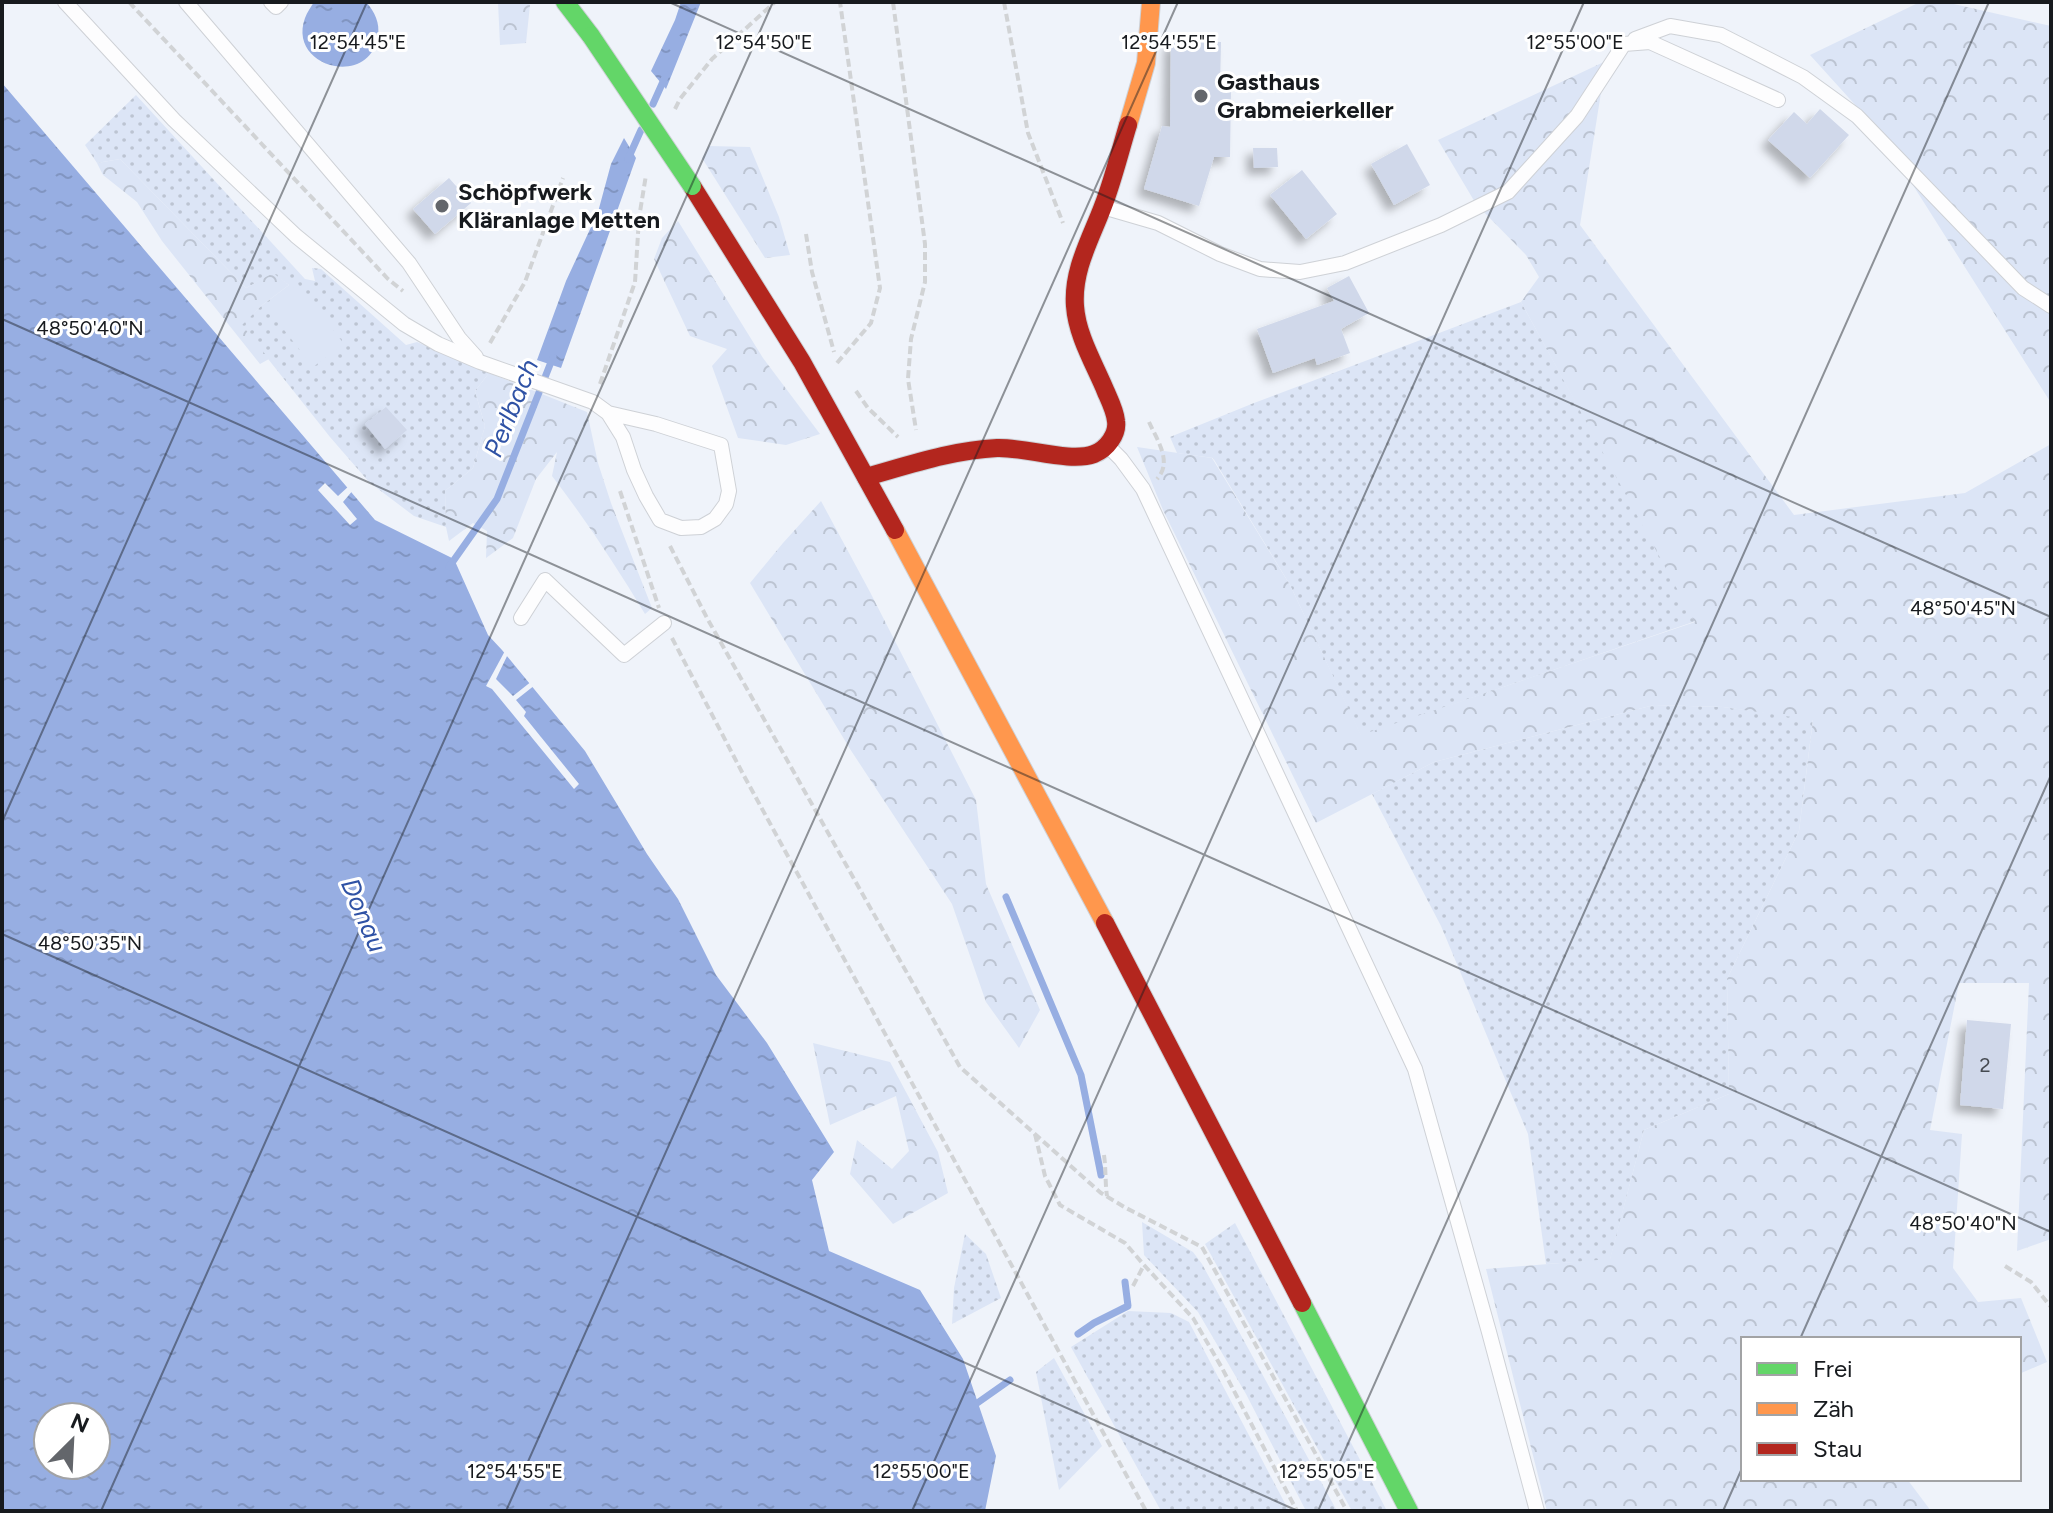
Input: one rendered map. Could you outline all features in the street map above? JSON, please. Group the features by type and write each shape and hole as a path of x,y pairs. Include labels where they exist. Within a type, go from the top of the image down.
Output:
{"main road":[{"path":"565,2 692,186 802,362 936,605 1409,1511"},
{"path":"866,477 974,450 1001,448 1080,457 1095,454 1108,446 1117,425 1114,410 1082,336 1075,307 1076,286 1080,264 1103,207 1146,63 1151,2"}],"lane":[{"path":"65,2 174,120 296,236 404,324 438,344 480,362 593,402 608,413 623,437 634,470 660,520 681,528 701,527 715,519 726,504 729,491 721,445 656,424 608,413"},
{"path":"186,2 409,263 459,338 480,362"},
{"path":"271,2 276,7 281,2"},
{"path":"1103,207 1158,223 1220,254 1260,269 1300,272 1345,263 1441,225 1508,192 1577,116 1624,44 1670,26 1721,35 1803,77 1857,116 2023,288 2051,306"},
{"path":"1624,44 1650,42 1778,100"},
{"path":"1108,446 1143,489 1415,1069 1537,1511"},
{"path":"521,618 545,580 624,655 664,623"}],"path":[{"path":"129,2 388,279 409,296"},
{"path":"669,119 680,99 712,59 775,2"},
{"path":"806,234 812,272 837,363 871,323 880,288 840,2"},
{"path":"893,2 925,244 925,282 911,339 908,379 921,461"},
{"path":"1004,2 1028,133 1080,264"},
{"path":"593,402 635,282 639,218 644,180 649,168"},
{"path":"480,362 525,282 563,178"},
{"path":"852,386 868,408 921,461"},
{"path":"619,483 664,623 743,774 1146,1511"},
{"path":"666,537 707,618 960,1067 1107,1196 1202,1247 1347,1511"},
{"path":"1034,1131 1045,1176 1060,1205 1125,1243 1193,1318 1297,1511"},
{"path":"1104,1155 1107,1196"},
{"path":"1133,1286 1144,1265"},
{"path":"2005,1266 2031,1282 2051,1307"}],"green space":[{"path":"498,2 528,2 526,43 500,45"},
{"path":"1920,2 1945,2 2051,26 2051,403 1878,130 1810,55"},
{"path":"1606,61 1580,225 1794,515 1965,493 2051,444 2051,1239 2017,1251 2029,983 1959,983 1930,1130 1962,1134 1953,1268 1978,1302 2021,1298 2047,1362 2021,1373 2021,1337 1741,1337 1741,1481 1908,1481 1931,1511 1547,1511 1486,1269 1610,1259 1644,1130 1729,1094 1727,979 1799,831 1813,720 1723,707 1654,705 1434,762 1316,823 1163,510 1137,447 1212,458 1290,585 1361,735 1695,622 1521,302 1539,277 1526,255 1476,204 1438,140"},
{"path":"136,95 305,279 315,281 312,268 321,269 406,345 417,342 489,373 475,391 485,426 473,468 445,491 446,527 414,516 369,482 241,325 289,285 273,274 246,288 120,159 97,163 85,145"},
{"path":"709,146 750,147 779,217 790,255 765,258 702,158"},
{"path":"120,159 246,288 273,273 289,285 242,325 269,359 260,364 162,241 137,202 103,175 97,163"},
{"path":"678,221 763,358 820,434 786,445 738,438 712,366 727,349 690,336 654,259 662,238"},
{"path":"298,284 344,344 313,367 267,308"},
{"path":"1521,302 1696,621 1361,736 1290,585 1213,458 1177,453 1170,437"},
{"path":"489,373 587,412 611,503 652,608 645,614 552,476 557,452 536,479 513,538 486,558 487,531 473,523 449,541 445,491 473,468 485,426 475,391"},
{"path":"821,501 976,800 986,884 1040,1010 1019,1048 986,1002 952,904 850,749 750,583"},
{"path":"1654,705 1723,707 1813,719 1799,831 1727,979 1729,1094 1644,1130 1610,1260 1546,1264 1528,1134 1441,926 1372,794 1434,762"},
{"path":"813,1043 890,1062 938,1152 948,1193 893,1224 850,1174 857,1140 892,1169 909,1151 896,1096 830,1125"},
{"path":"1142,1222 1193,1252 1202,1264 1337,1511 1306,1511 1246,1394 1198,1312 1144,1255"},
{"path":"1235,1223 1387,1511 1352,1511 1205,1244"},
{"path":"965,1234 986,1254 1001,1298 952,1324 954,1288"},
{"path":"1128,1311 1171,1313 1189,1322 1289,1511 1161,1511 1071,1347"},
{"path":"1054,1358 1102,1446 1059,1490 1036,1372"}],"water":[{"path":"314,2 366,2 378,27 372,52 360,62 346,67 318,59 308,49 303,35 305,18"},
{"path":"681,2 701,2 666,89 651,71"},
{"name":"Donau","path":"2,83 375,520 454,559 488,635 585,751 678,899 716,975 767,1043 834,1152 812,1180 829,1251 920,1290 963,1359 996,1456 985,1511 2,1511"},
{"path":"624,138 636,158 561,368 537,360 566,281 598,212 611,164"}],"pier":[{"path":"325,483 338,496 350,485 354,489 343,502 357,519 350,525 318,490"},
{"path":"506,649 509,652 496,679 513,696 532,681 535,685 516,700 526,712 524,716 579,784 574,789 492,689 486,686"}],"building":[{"name":"Gasthaus Grabmeierkeller","path":"1171,41 1221,42 1220,88 1231,88 1230,157 1214,157 1199,206 1144,189 1162,126 1170,127"},
{"path":"1820,109 1849,135 1810,178 1768,140 1794,112 1807,124"},
{"path":"1407,144 1430,185 1394,205 1371,164"},
{"path":"1253,148 1277,148 1278,167 1254,168"},
{"path":"1302,170 1337,214 1306,239 1270,195"},
{"name":"Schöpfwerk Kläranlage Metten","path":"449,178 471,203 435,234 413,209"},
{"path":"1349,276 1369,313 1341,329 1350,353 1317,365 1315,358 1273,373 1257,329 1334,301 1327,288"},
{"path":"386,407 407,430 385,449 365,424"},
{"path":"1967,1020 2011,1024 2003,1109 1960,1105"}],"waterway":[{"name":"Perlbach","path":"653,104 666,75"},
{"name":"Perlbach","path":"628,159 641,130"},
{"name":"Perlbach","path":"449,567 497,499 553,357"},
{"path":"1006,897 1081,1075 1101,1175"},
{"path":"1078,1334 1128,1306 1125,1282"},
{"path":"973,1406 1010,1380"}],"traffic: fast":[{"path":"565,2 591,36"},
{"path":"591,36 692,186"},
{"path":"1302,1303 1409,1511"}],"traffic: slow":[{"path":"1128,125 1146,63 1151,2"},
{"path":"895,530 1105,923"}],"traffic: jam":[{"path":"866,477 981,449 1008,448 1060,456 1084,456 1099,452 1111,440 1116,426 1115,414 1079,328 1075,291 1081,263 1107,195 1128,125"},
{"path":"692,186 802,362 895,530"},
{"path":"1105,923 1302,1303"}],"place":[{"name":"Gasthaus Grabmeierkeller","path":"1201,96"},
{"name":"Schöpfwerk Kläranlage Metten","path":"442,206"}]}
